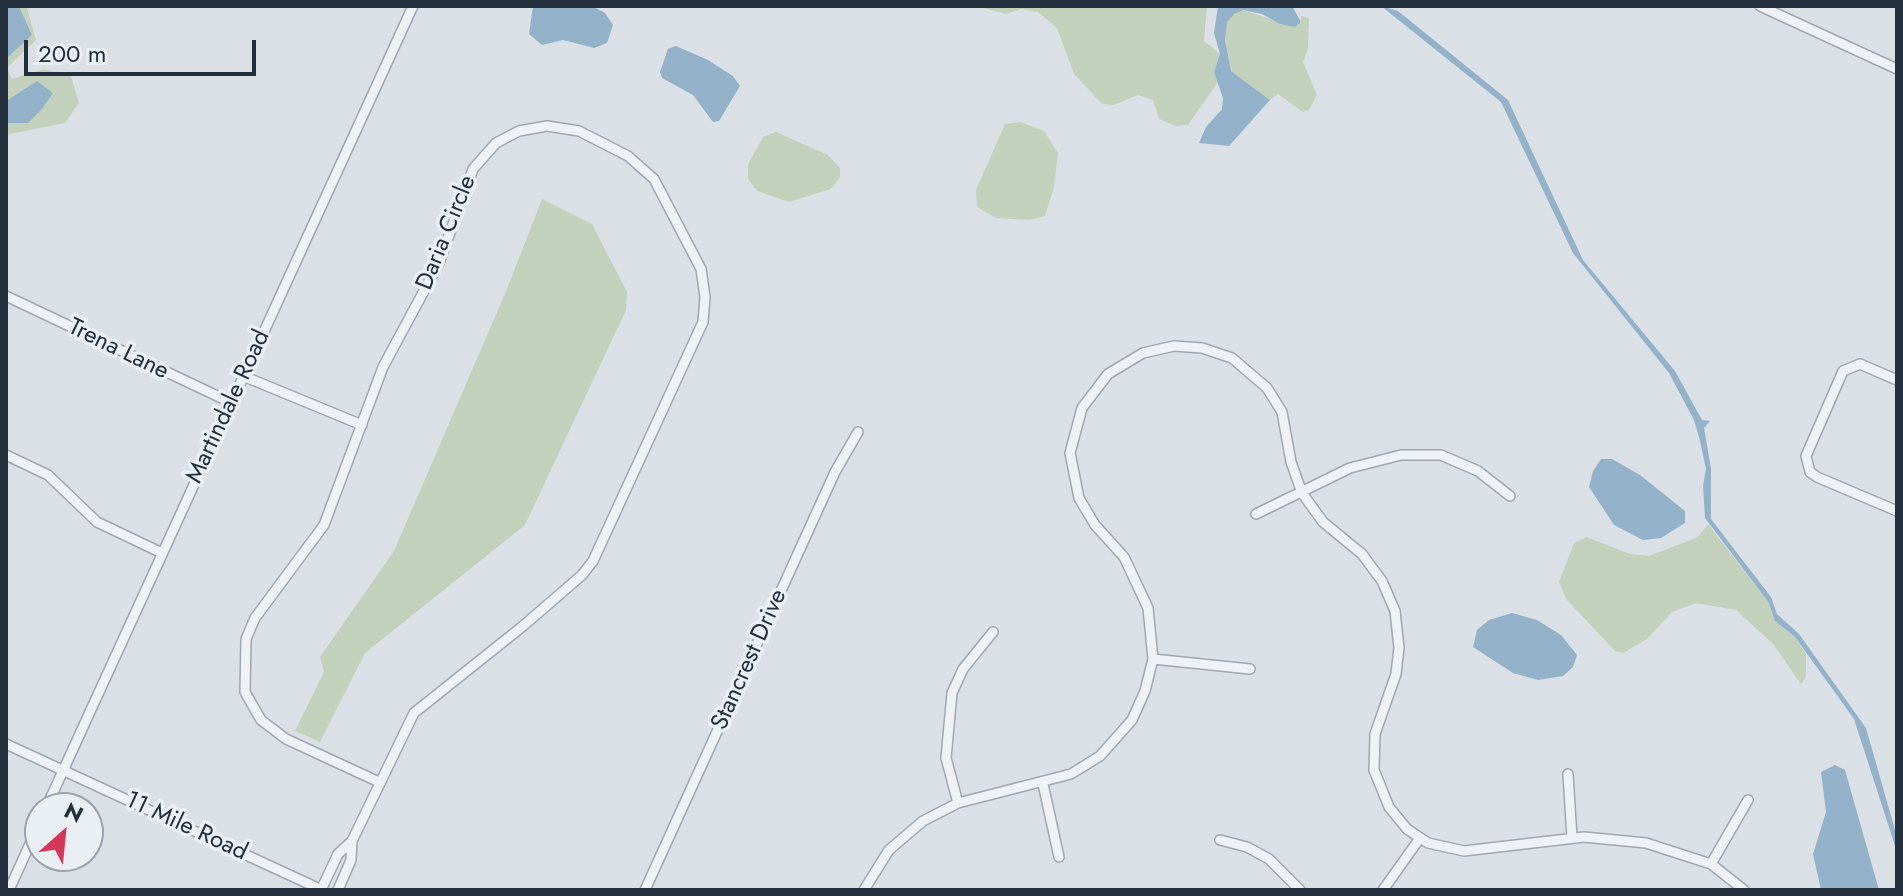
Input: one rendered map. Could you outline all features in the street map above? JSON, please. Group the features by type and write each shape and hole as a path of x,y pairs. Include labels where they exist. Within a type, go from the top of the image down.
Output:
{"street":[{"name":"Martindale Road","path":"54,792 413,6"},
{"path":"1760,6 1897,69"},
{"name":"Daria Circle","path":"338,890 351,860 352,841 409,719 423,704 523,626 587,569 703,322 705,297 701,269 645,168 579,131 558,126 519,131 485,152 468,177 439,263 387,360 324,525 255,618 246,639 243,661 245,692 261,720 286,739 379,782"},
{"name":"Trena Lane","path":"6,296 230,402"},
{"path":"864,890 879,864 901,838 923,821 958,803 1043,784 1085,767 1123,732 1145,691 1153,659 1148,608 1135,575 1085,511 1074,483 1073,436 1082,408 1099,383 1119,364 1158,348 1190,346 1232,358 1258,378 1282,412 1291,462 1302,493 1323,522 1370,562 1391,601 1399,635 1398,663 1375,734 1374,770 1389,807 1420,838 1443,849 1476,852 1572,838 1646,843 1711,864 1744,890"},
{"path":"1897,380 1860,364 1843,371 1806,456 1810,472 1817,477 1897,511"},
{"path":"243,376 362,425"},
{"name":"Stancrest Drive","path":"645,890 835,472 858,432"},
{"path":"6,455 48,475 97,522 162,553"},
{"path":"1256,514 1350,468 1401,455 1441,455 1478,471 1510,496"},
{"path":"958,803 946,758 952,693 963,669 993,632"},
{"path":"1153,659 1250,669"},
{"name":"11 Mile Road","path":"6,744 321,890"},
{"path":"1568,774 1572,838"},
{"path":"1043,784 1059,857"},
{"path":"1711,864 1748,800"},
{"path":"1383,890 1420,838"},
{"path":"1220,840 1247,847 1269,859 1300,890"},
{"name":"Daria Circle","path":"321,890 338,854 352,841"},
{"path":"9,890 24,857"}],"green space":[{"path":"19,6 27,8 36,40 7,68 12,79 44,69 71,76 79,103 65,123 6,135 6,123 28,123 37,81 6,101 6,59 32,35"},
{"path":"976,6 1207,6 1204,41 1220,54 1214,72 1218,82 1188,125 1176,126 1159,119 1153,100 1138,95 1113,105 1102,104 1074,74 1057,28 1038,12 1021,9 1006,14"},
{"path":"1243,10 1295,27 1301,22 1301,16 1309,18 1308,49 1303,62 1317,95 1309,110 1303,112 1278,94 1270,100 1231,71 1225,40 1227,22 1234,13"},
{"path":"1021,122 1044,131 1058,153 1054,187 1045,216 1030,220 996,218 977,207 976,190 1005,124"},
{"path":"776,132 828,155 840,168 840,177 831,189 789,202 757,191 748,179 748,164 763,137"},
{"path":"542,199 592,224 627,292 626,310 525,525 365,653 320,742 295,731 324,672 320,657 394,551 507,289"},
{"path":"1708,524 1769,603 1780,626 1795,637 1806,654 1806,677 1801,684 1773,644 1736,610 1696,603 1672,612 1647,639 1623,653 1615,651 1566,599 1559,582 1574,543 1587,537 1630,554 1649,556 1698,537"}],"water":[{"path":"6,6 19,6 32,35 6,59"},
{"path":"533,6 592,6 605,13 613,25 607,43 594,48 563,40 542,45 529,34"},
{"path":"1218,6 1292,6 1301,22 1295,27 1280,24 1262,14 1243,10 1227,22 1225,40 1231,71 1270,100 1229,146 1199,143 1206,127 1222,109 1223,98 1214,72 1220,54 1214,33"},
{"path":"1381,6 1398,11 1508,100 1583,260 1675,371 1702,420 1710,421 1704,428 1711,469 1711,519 1771,597 1777,614 1799,634 1866,728 1897,837 1897,852 1854,719 1795,637 1775,621 1769,603 1705,518 1703,486 1706,469 1700,441 1694,420 1669,373 1573,253 1501,102"},
{"path":"676,46 708,60 733,76 740,86 719,121 713,122 693,95 662,78 660,72 668,49"},
{"path":"37,81 53,93 42,109 28,123 6,123 6,101"},
{"path":"1601,459 1612,459 1640,475 1685,511 1685,523 1661,538 1643,540 1614,525 1589,487 1593,471"},
{"path":"1512,613 1537,620 1561,635 1577,655 1573,667 1563,676 1538,680 1513,673 1473,647 1477,630 1489,620"},
{"path":"1835,765 1845,770 1879,890 1821,890 1813,854 1826,812 1821,772"}]}
